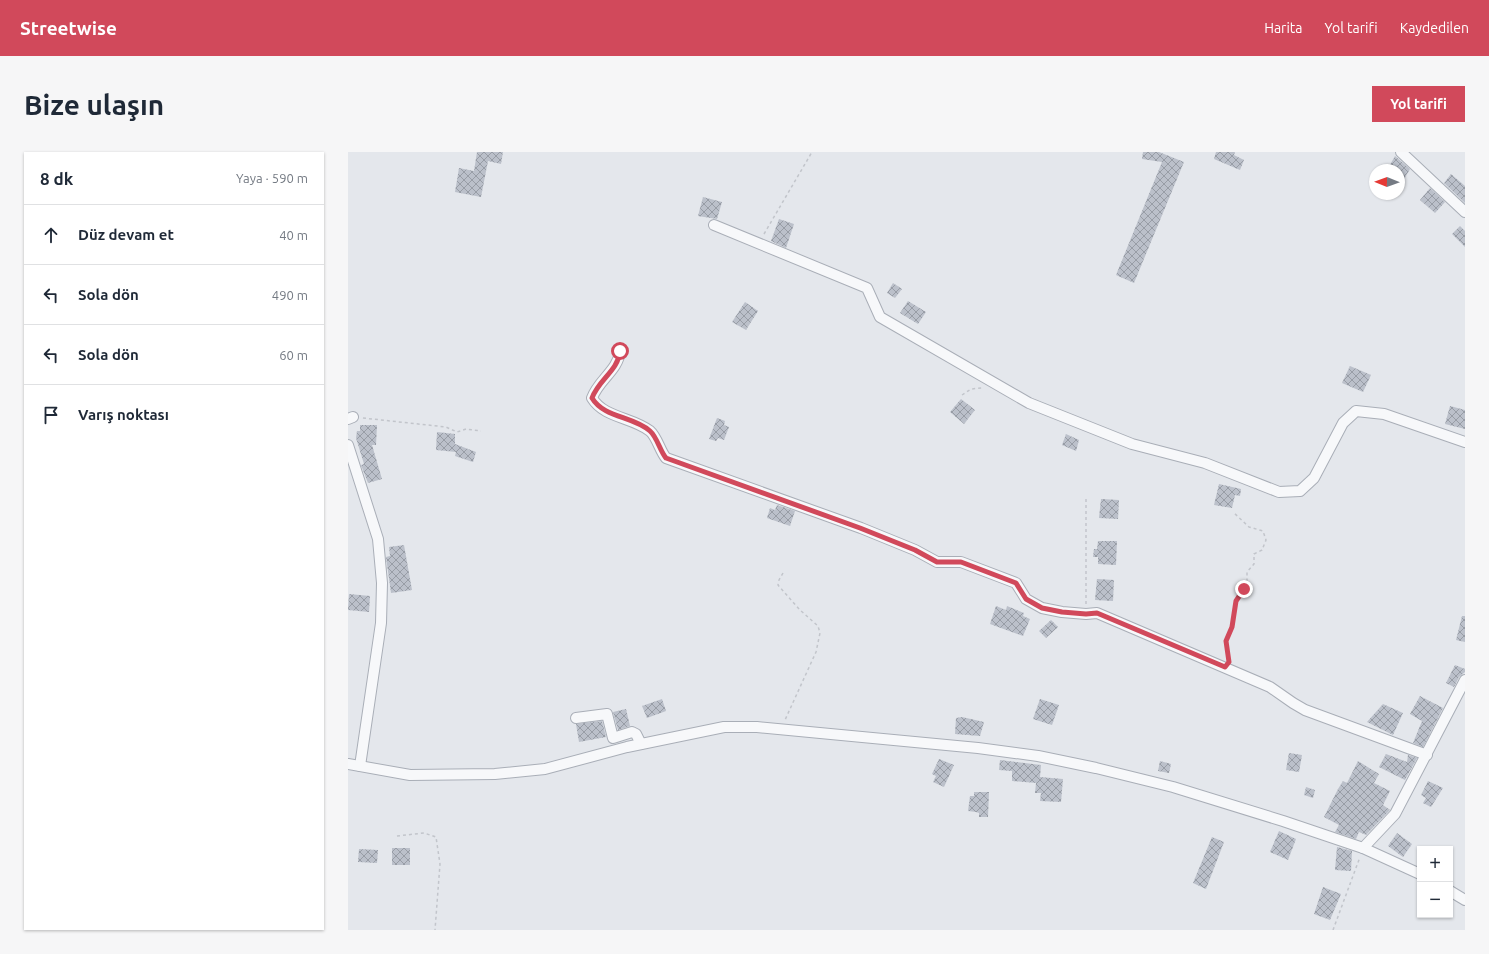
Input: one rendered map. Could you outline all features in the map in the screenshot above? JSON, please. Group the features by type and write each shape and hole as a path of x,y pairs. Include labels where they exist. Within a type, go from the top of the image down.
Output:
{"street":[{"path":"1402,152 1465,212"},
{"path":"714,225 867,288 880,317 1028,403 1132,444 1206,463 1279,492 1300,491 1314,478 1343,423 1356,411 1384,414 1465,442"},
{"path":"620,351 619,361 594,391 592,398 597,407 635,423 651,432 666,458 860,528 915,550 937,562 961,562 1016,583 1026,599 1042,608 1062,612 1086,614 1097,613 1270,687 1305,710 1427,755"},
{"path":"348,445 378,539 382,583 381,624 360,766"},
{"path":"1363,848 1395,814 1465,680"},
{"path":"576,718 607,714 613,738 632,732 636,734 641,744"},
{"path":"348,764 410,775 495,774 545,769 641,744 724,727 757,727 978,748 1038,756 1173,787 1363,848 1417,873"},
{"path":"1453,893 1465,900"}],"path":[{"path":"759,243 812,152"},
{"path":"962,395 966,391 984,388 992,382"},
{"path":"351,418 439,426 457,432 466,429 481,431"},
{"path":"1086,498 1086,614"},
{"path":"1225,667 1229,662 1226,641 1232,627 1236,601 1243,592 1244,583 1247,582 1247,572 1254,564 1254,554 1262,550 1266,540 1263,530 1249,526 1233,512"},
{"path":"781,730 808,665 816,652 820,633 818,626 800,610 778,585 783,573"},
{"path":"397,836 424,833 436,837 440,864 435,930"},
{"path":"1333,930 1363,848"}],"building":[{"path":"477,152 503,152 501,164 488,161 481,197 455,192 459,168 474,171"},
{"path":"1143,152 1159,152 1184,162 1134,283 1116,275 1162,162 1142,159"},
{"path":"1216,152 1235,152 1234,155 1244,160 1240,170 1214,159"},
{"path":"1395,156 1404,164 1390,164"},
{"path":"1405,165 1410,169 1405,178"},
{"path":"1451,174 1465,186 1465,203 1444,183"},
{"path":"1430,188 1445,202 1435,213 1420,200"},
{"path":"703,197 722,202 717,219 698,216"},
{"path":"779,219 794,224 786,248 771,241"},
{"path":"1460,226 1465,231 1465,247 1452,234"},
{"path":"893,283 902,289 895,298 887,293"},
{"path":"908,301 926,312 918,324 900,313"},
{"path":"745,302 758,311 746,330 732,322"},
{"path":"1350,366 1371,375 1363,392 1342,383"},
{"path":"961,399 975,410 964,424 950,412"},
{"path":"1450,406 1465,410 1465,429 1445,424"},
{"path":"717,418 725,421 724,425 729,427 724,440 718,438 716,441 709,439"},
{"path":"360,425 377,425 376,445 372,445 382,479 368,483 361,465 364,464 356,438 357,431 360,431"},
{"path":"437,432 455,434 455,444 476,452 473,462 455,456 456,452 436,450"},
{"path":"1066,434 1079,440 1076,451 1062,445"},
{"path":"1219,484 1241,489 1240,496 1235,495 1232,508 1214,505"},
{"path":"1101,499 1119,500 1118,519 1099,518"},
{"path":"777,505 795,511 790,526 767,518 770,508 775,510"},
{"path":"1098,541 1117,541 1116,565 1098,564 1098,557 1093,557 1094,549 1097,549"},
{"path":"404,545 412,590 391,593 386,557 390,556 389,547"},
{"path":"1097,579 1114,580 1113,601 1095,600"},
{"path":"349,594 370,596 369,612 348,610"},
{"path":"996,606 1006,610 1007,606 1024,613 1023,616 1030,619 1023,636 990,624"},
{"path":"1462,616 1465,616 1465,642 1456,640"},
{"path":"1051,620 1058,627 1046,638 1039,631"},
{"path":"1455,665 1465,669 1465,672 1459,677 1454,687 1446,683"},
{"path":"1420,696 1443,708 1423,747 1413,743 1422,721 1410,714"},
{"path":"662,699 666,711 647,718 642,706"},
{"path":"1040,699 1059,705 1052,725 1033,719"},
{"path":"1383,704 1403,713 1393,735 1367,722"},
{"path":"626,709 630,726 618,730 613,712"},
{"path":"962,717 984,722 980,736 955,734 956,718"},
{"path":"602,721 606,737 579,742 576,724"},
{"path":"1289,753 1302,755 1299,772 1286,770"},
{"path":"1386,754 1407,762 1408,755 1417,758 1405,780 1379,767"},
{"path":"939,759 954,765 944,787 933,782 936,776 932,774"},
{"path":"1000,760 1041,765 1040,777 1063,779 1061,802 1040,801 1041,793 1035,793 1036,783 1012,781 1012,771 999,770"},
{"path":"1160,761 1171,764 1169,773 1158,771"},
{"path":"1358,761 1379,774 1374,783 1390,791 1383,805 1390,810 1366,835 1359,832 1356,839 1335,832 1339,825 1324,817 1338,789 1343,781 1347,783"},
{"path":"1428,781 1443,788 1431,807 1423,803 1426,798 1421,795"},
{"path":"1306,787 1315,790 1313,798 1304,795"},
{"path":"974,792 989,792 988,817 979,817 979,813 968,811 970,796 974,796"},
{"path":"1279,831 1296,839 1288,860 1270,852"},
{"path":"1397,833 1412,844 1403,857 1388,846"},
{"path":"1212,837 1224,842 1206,889 1193,883"},
{"path":"1337,847 1352,851 1351,871 1335,870"},
{"path":"392,848 410,848 410,865 392,865"},
{"path":"359,849 378,850 377,863 358,862"},
{"path":"1323,887 1341,894 1330,920 1314,914"}],"route":[{"path":"620,351 619,361 594,391 592,398 597,407 635,423 651,432 666,458 860,528 915,550 927,558 937,562 961,562 1016,583 1026,599 1042,608 1062,612 1086,614 1097,613 1225,667 1229,662 1226,641 1232,627 1236,601 1244,589"}]}
